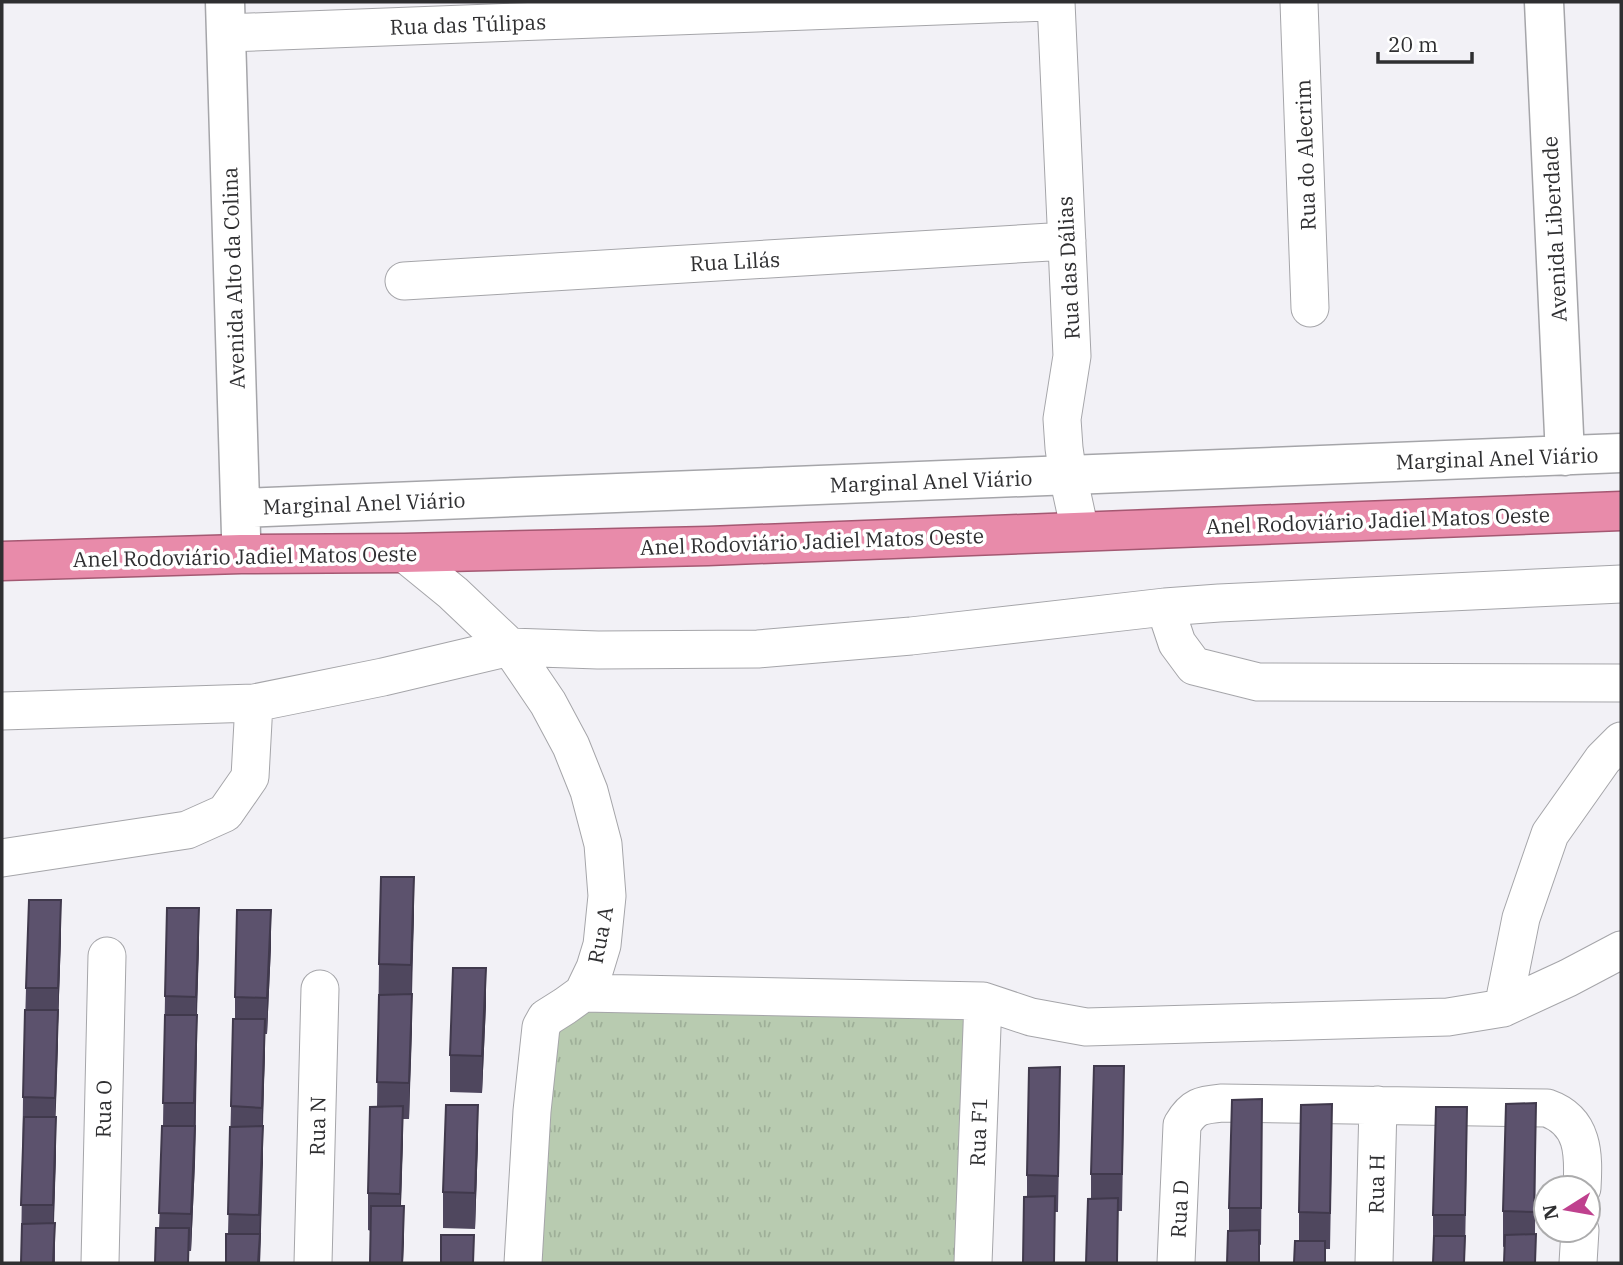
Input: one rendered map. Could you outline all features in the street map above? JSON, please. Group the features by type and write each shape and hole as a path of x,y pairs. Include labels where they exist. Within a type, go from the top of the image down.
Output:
{"highway":[{"name":"Anel Rodoviário Jadiel Matos Oeste","path":"2,561 708,546 1621,511"}],"street":[{"name":"Rua das Túlipas","path":"225,17 1046,2"},
{"name":"Rua das Dálias","path":"1056,2 1072,356 1062,419 1068,475 1080,531"},
{"name":"Rua do Alecrim","path":"1299,2 1310,308"},
{"name":"Avenida Liberdade","path":"1544,2 1564,456"},
{"name":"Avenida Alto da Colina","path":"225,17 242,554"},
{"name":"Rua Lilás","path":"404,281 1067,241"},
{"name":"Marginal Anel Viário","path":"240,508 1621,453"},
{"name":"Rua A","path":"404,553 453,593 510,647 548,703 571,746 589,792 603,844 607,896 602,945 595,968 583,993 546,1018 541,1027 532,1111 523,1263"},
{"path":"2,711 254,703 383,677 510,647 598,650 758,649 911,636 1165,607 1621,584"},
{"path":"1165,607 1177,643 1194,666 1258,682 1621,684"},
{"path":"2,858 187,830 225,813 250,777 254,703"},
{"path":"1503,1008 1521,918 1550,834 1603,759 1621,741"},
{"path":"583,993 983,1001 1031,1017 1086,1027 1448,1017 1503,1008 1621,950"},
{"name":"Rua O","path":"100,1263 107,956"},
{"name":"Rua N","path":"313,1263 320,989"},
{"name":"Rua F1","path":"973,1263 983,1001"},
{"name":"Rua D","path":"1176,1263 1182,1125 1189,1113 1202,1105 1222,1103 1548,1108 1560,1112 1570,1121 1580,1139 1582,1174"},
{"name":"Rua H","path":"1374,1263 1378,1105"},
{"path":"1578,1263 1579,1244"}],"green space":[{"path":"533,1003 975,1013 968,1263 524,1263"}],"building":[{"path":"381,877 414,877 411,965 379,964"},
{"path":"29,900 61,900 58,988 26,988"},
{"path":"167,908 199,908 196,997 165,996"},
{"path":"237,910 271,910 267,998 235,997"},
{"path":"453,968 486,968 482,1056 450,1055"},
{"path":"412,994 409,1083 377,1082 379,995"},
{"path":"25,1010 58,1010 55,1098 23,1097"},
{"path":"165,1015 197,1015 194,1103 163,1103"},
{"path":"233,1019 265,1019 262,1108 231,1106"},
{"path":"1094,1066 1124,1066 1122,1174 1091,1174"},
{"path":"1060,1067 1058,1176 1027,1175 1029,1068"},
{"path":"1262,1099 1261,1208 1229,1208 1232,1100"},
{"path":"1536,1103 1532,1212 1503,1211 1506,1104"},
{"path":"1332,1104 1330,1213 1299,1212 1301,1105"},
{"path":"446,1105 478,1105 475,1193 443,1192"},
{"path":"403,1106 400,1194 368,1193 370,1107"},
{"path":"1436,1107 1467,1107 1465,1215 1433,1215"},
{"path":"24,1117 56,1117 53,1205 21,1205"},
{"path":"162,1126 195,1126 191,1214 159,1213"},
{"path":"263,1126 259,1215 228,1214 230,1127"},
{"path":"1055,1196 1054,1263 1023,1263 1024,1197"},
{"path":"1118,1198 1117,1263 1086,1263 1088,1199"},
{"path":"371,1206 404,1206 402,1263 370,1263"},
{"path":"55,1223 53,1263 21,1263 22,1224"},
{"path":"156,1228 189,1228 188,1263 155,1263"},
{"path":"1259,1230 1259,1263 1227,1263 1228,1231"},
{"path":"226,1234 260,1234 258,1263 226,1263"},
{"path":"1532,1234 1532,1244 1536,1244 1535,1263 1504,1263 1505,1235"},
{"path":"441,1235 474,1235 473,1263 441,1263"},
{"path":"1434,1236 1465,1236 1464,1263 1433,1263"},
{"path":"1295,1241 1325,1241 1325,1263 1294,1263"}]}
